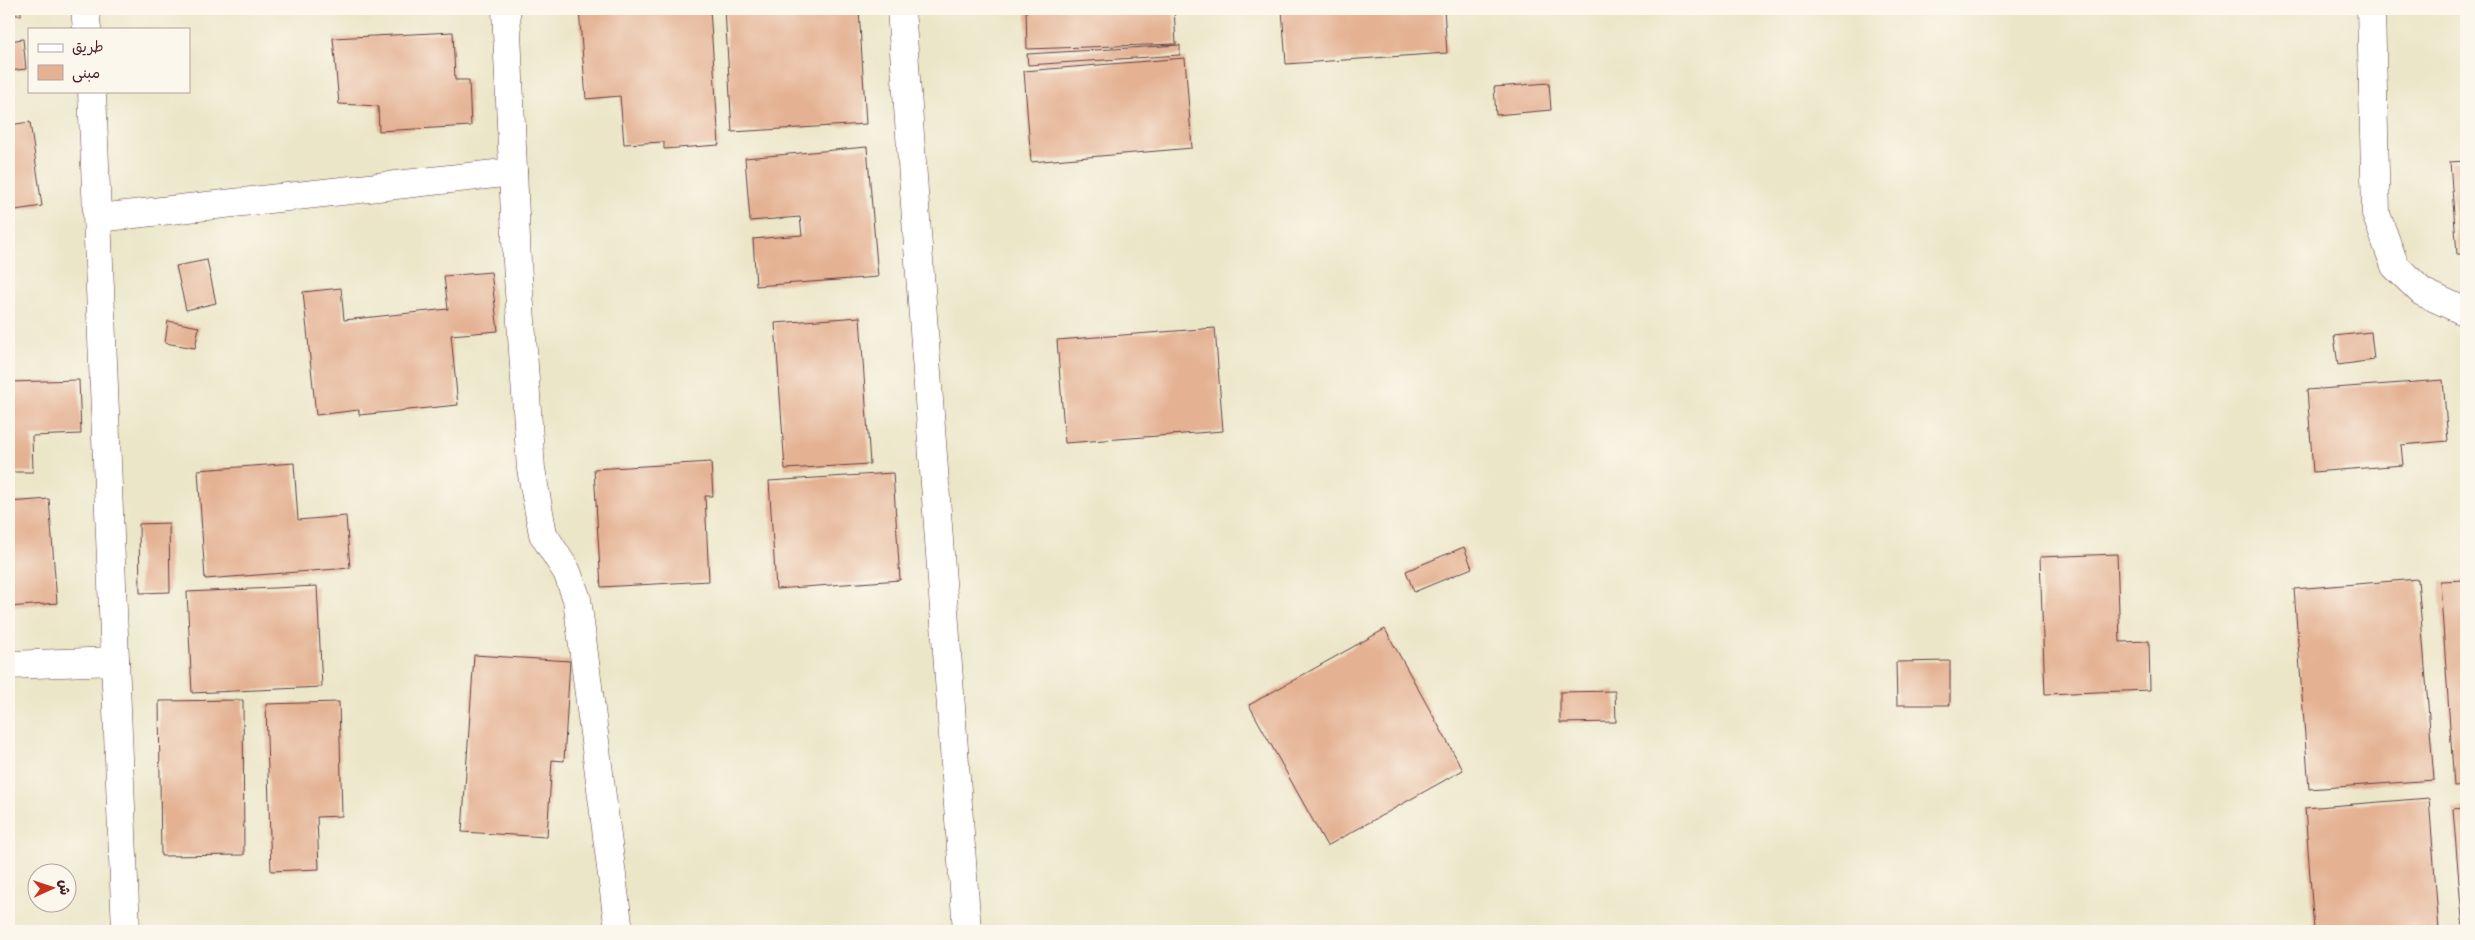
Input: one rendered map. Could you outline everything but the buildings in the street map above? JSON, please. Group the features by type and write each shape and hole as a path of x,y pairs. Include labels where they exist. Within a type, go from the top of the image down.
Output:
{"street":[{"path":"85,9 87,28"},
{"path":"506,9 513,172 531,469 543,534 567,572 577,599 619,931"},
{"path":"901,9 967,931"},
{"path":"2371,9 2376,214 2395,266 2422,292 2466,312"},
{"path":"92,92 126,931"},
{"path":"98,218 513,172"},
{"path":"9,665 115,661"}]}
